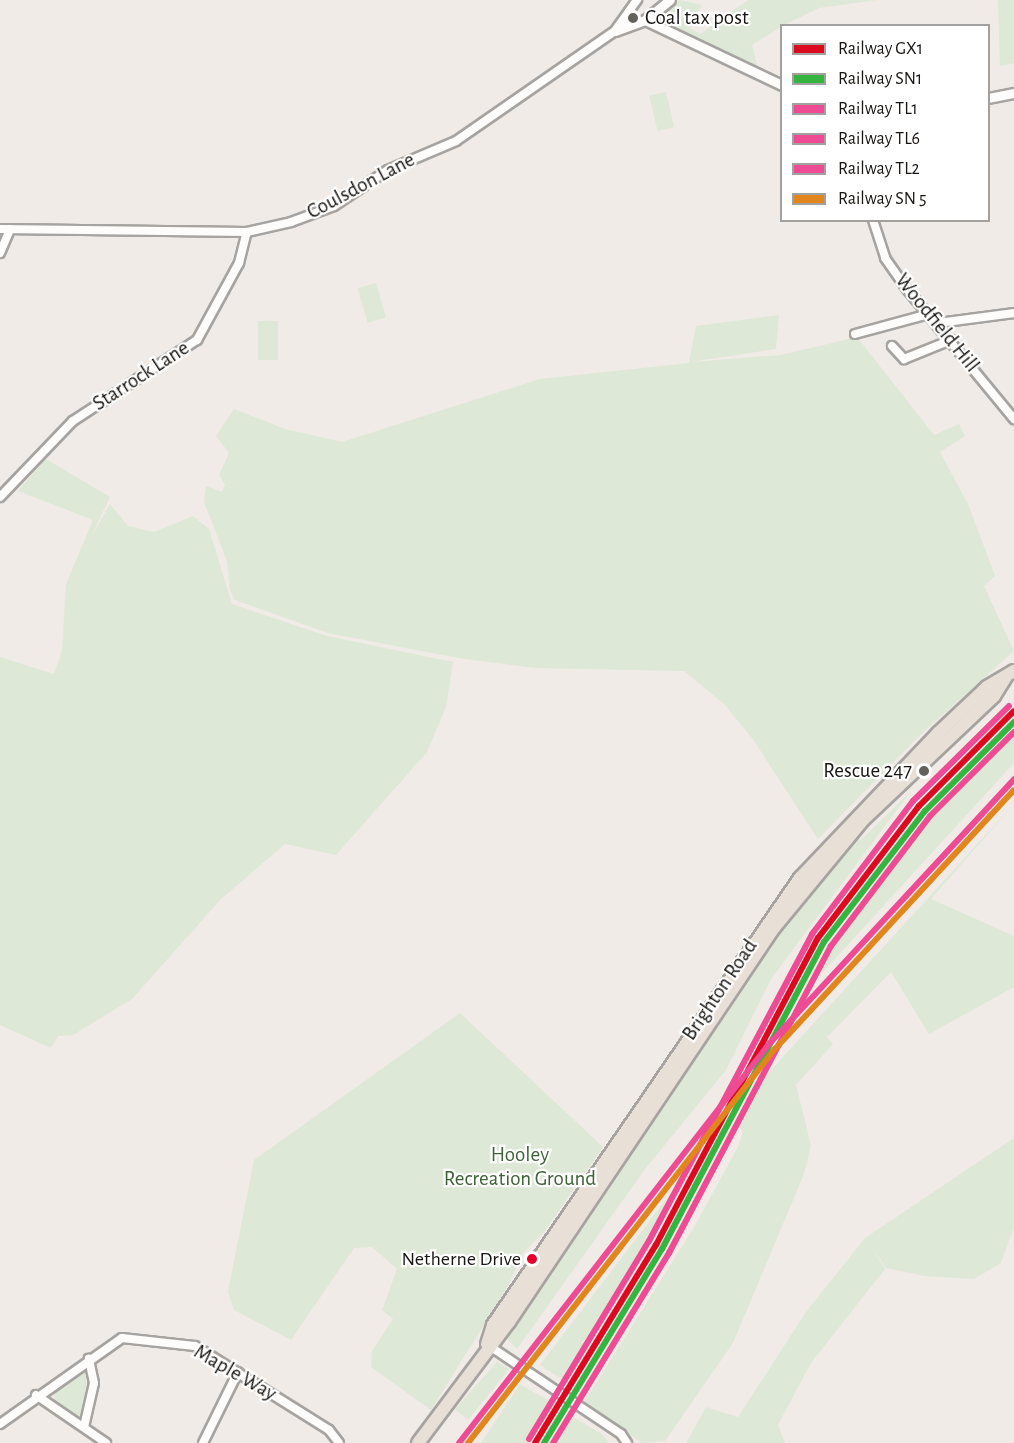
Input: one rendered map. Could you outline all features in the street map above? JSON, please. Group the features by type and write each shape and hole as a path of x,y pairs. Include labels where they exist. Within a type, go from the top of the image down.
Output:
{"highway":[{"name":"Brighton Road","path":"418,1443 486,1345 509,1322 773,929 862,821 994,696 1010,674"}],"street":[{"path":"629,12 637,0"},
{"name":"Coulsdon Lane","path":"0,228 247,232 323,211 388,170 456,141 615,31 645,20 670,0"},
{"name":"Coulsdon Lane","path":"615,31 629,12"},
{"path":"645,20 780,84"},
{"path":"990,98 1014,93"},
{"name":"Woodfield Hill","path":"874,222 885,258 1014,419"},
{"path":"0,253 10,229"},
{"name":"Starrock Lane","path":"0,497 73,421 197,340 239,263 247,232"},
{"path":"938,323 1014,313"},
{"path":"855,334 929,314"},
{"path":"892,346 904,359 951,340"},
{"name":"Maple Way","path":"0,1424 36,1395 122,1338 195,1346 329,1430 339,1443"},
{"path":"486,1345 588,1411 627,1443"},
{"path":"84,1427 94,1383 88,1359"},
{"path":"203,1443 238,1372"},
{"path":"36,1395 106,1443"}],"green space":[{"path":"680,0 702,5 690,28 700,34 748,0 877,0 819,8 786,24 780,24 780,27 752,45 758,69 652,19"},
{"path":"998,0 1014,0 1014,63 1000,66"},
{"path":"666,92 674,127 658,131 649,96"},
{"path":"376,283 386,318 368,323 358,288"},
{"path":"779,315 776,349 690,362 781,355 857,337 934,435 959,424 965,436 940,452 968,504 995,576 984,586 1014,651 920,735 818,839 752,738 724,704 684,671 536,668 458,658 328,633 235,600 230,590 227,561 204,502 206,486 222,492 225,485 219,475 229,453 216,436 234,409 285,429 342,442 540,379 689,363 696,326"},
{"path":"258,321 278,321 278,360 258,360"},
{"path":"46,459 110,497 90,539 110,504 128,526 154,532 193,516 209,529 232,604 327,636 453,662 446,707 427,752 336,855 285,844 221,899 132,999 73,1035 58,1036 51,1048 0,1025 0,657 54,674 62,651 66,584 93,520 18,491"},
{"path":"1014,737 1014,763 802,995 865,899 944,802"},
{"path":"911,791 771,979 726,1070 645,1169 517,1349 507,1339 776,933 854,836 861,840"},
{"path":"1014,804 931,899 1014,936 1014,987 929,1034 891,972 827,1037 833,1044 796,1085 811,1146 804,1174 733,1343 665,1441 642,1443 584,1402 693,1229 738,1147 743,1131 735,1123 749,1094"},
{"name":"Hooley Recreation Ground","path":"460,1013 603,1147 544,1232 522,1254 508,1286 431,1410 371,1367 372,1351 393,1319 382,1310 397,1269 372,1247 354,1248 291,1340 234,1310 228,1292 254,1160"},
{"path":"1014,1138 1014,1227 1001,1263 974,1279 925,1276 886,1268 871,1246 885,1269 811,1363 778,1425 785,1443 686,1443 706,1407 738,1417 806,1312 865,1238"},
{"path":"686,1173 566,1382 540,1365"},
{"path":"497,1362 509,1369 468,1420 455,1409"},
{"path":"85,1366 88,1402 80,1420 55,1404 54,1387"},
{"path":"520,1384 556,1405 529,1443 481,1443"},
{"path":"573,1417 602,1434 609,1443 557,1443"}],"rail line":[{"name":"TL1","path":"529,1439 649,1241 812,934 913,801 1009,706"},
{"name":"GX1","path":"535,1443 656,1245 818,938 919,806 1014,711"},
{"name":"SN1","path":"544,1443 662,1249 824,942 925,811 1014,722"},
{"name":"TL6","path":"553,1443 669,1253 831,946 930,816 1014,732"},
{"name":"TL2","path":"459,1443 769,1044 1014,779"}],"transit line":[{"path":"468,1443 775,1049 1014,790"}],"place":[{"name":"Coal tax post","path":"633,18"},
{"name":"Rescue 247","path":"924,771"},
{"name":"Netherne Drive","path":"532,1259"}]}
